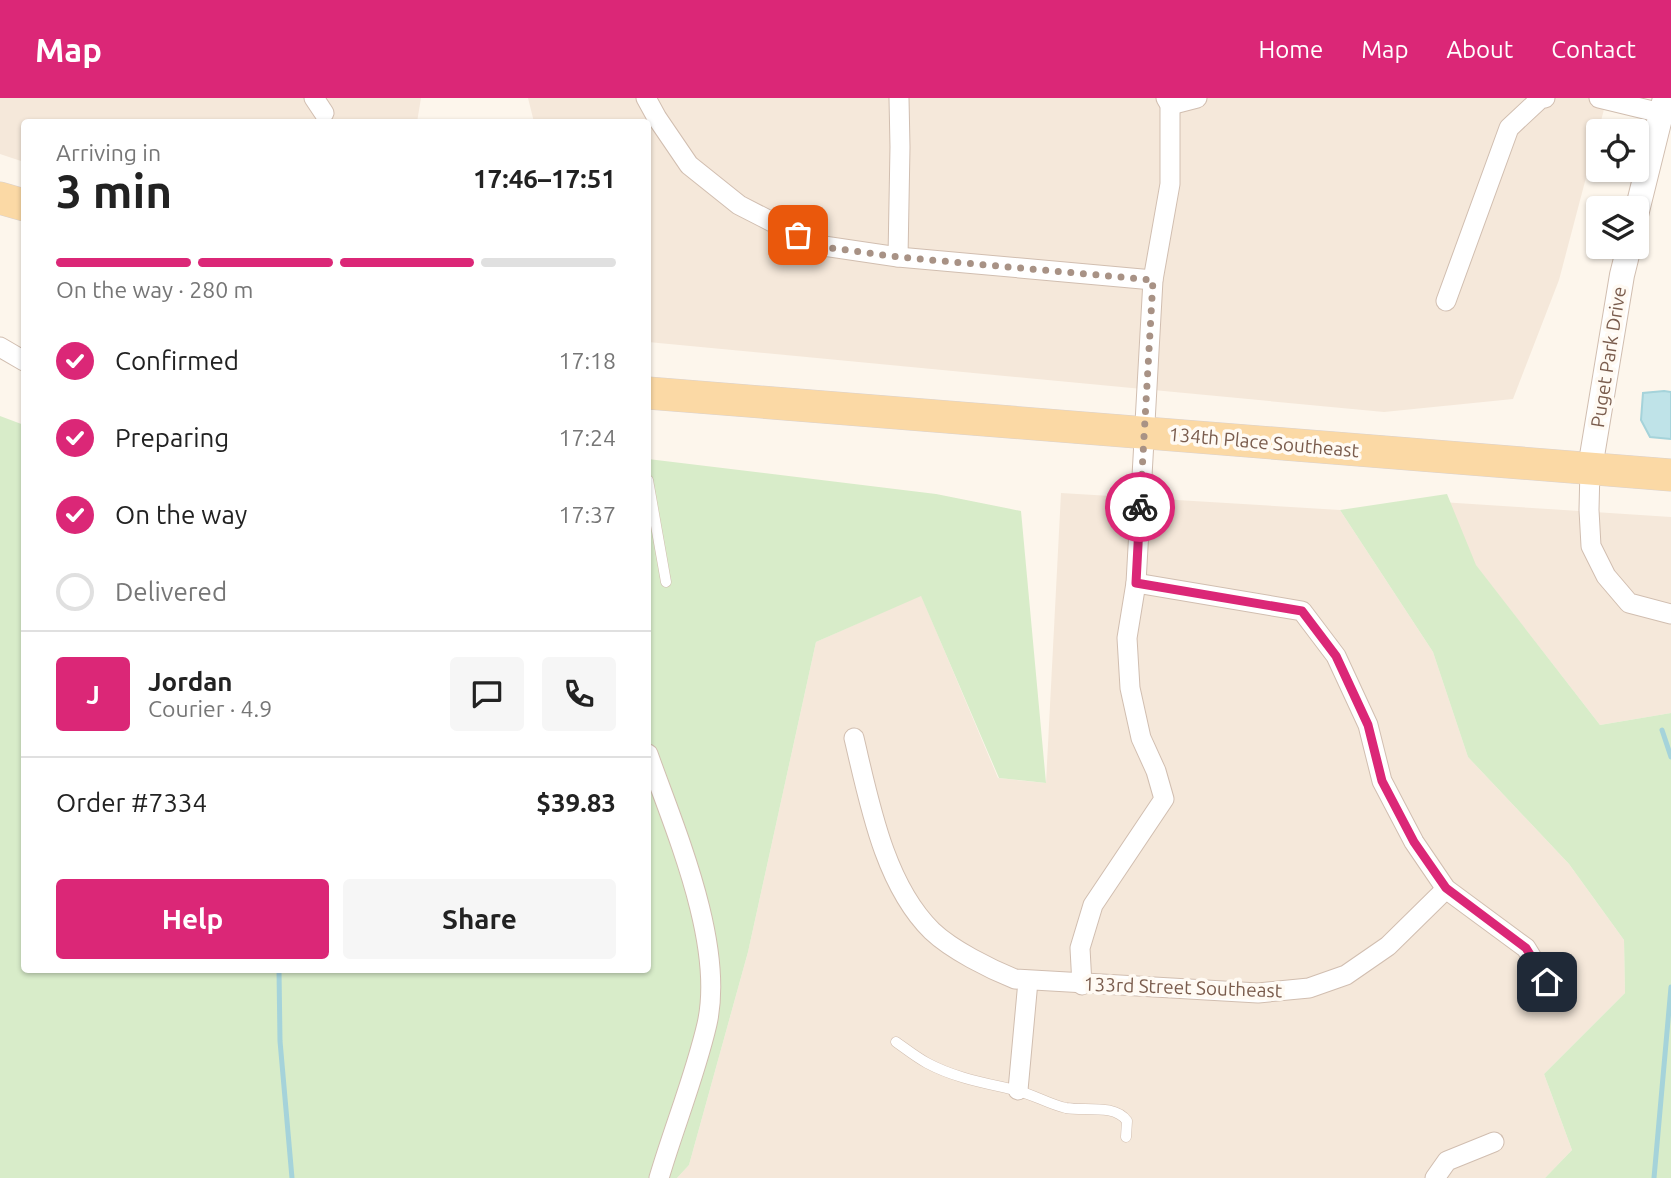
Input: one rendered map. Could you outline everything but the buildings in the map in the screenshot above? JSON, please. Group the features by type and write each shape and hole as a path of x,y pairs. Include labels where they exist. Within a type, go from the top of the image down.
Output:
{"main road":[{"path":"0,198 21,204"},
{"name":"134th Place Southeast","path":"651,393 1671,475"}],"street":[{"path":"646,98 689,164 739,205 817,246 898,257 1153,280"},
{"path":"898,257 899,98"},
{"path":"1082,985 1080,948 1093,905 1164,799 1156,771 1141,738 1130,688 1127,638 1136,583 1153,280 1170,184 1168,102 1197,98"},
{"path":"1446,301 1509,128 1540,99 1545,98"},
{"path":"1599,98 1663,106 1641,196"},
{"name":"Puget Park Drive","path":"1590,467 1626,259"},
{"path":"0,347 21,359"},
{"path":"1590,467 1591,546 1606,576 1629,603 1671,614"},
{"path":"1136,583 1302,611 1336,656 1368,725 1382,781 1414,842 1446,888 1526,948 1558,1000"},
{"name":"133rd Street Southeast","path":"854,738 870,807 891,866 911,906 933,932 984,966 1016,979 1082,985 1258,993 1309,988 1346,975 1388,946 1446,888"},
{"path":"651,763 705,927 710,981 708,1022 659,1178"},
{"path":"1018,1090 1028,981"},
{"path":"1435,1178 1447,1161 1494,1142"}],"lane":[{"path":"651,497 666,582"},
{"path":"896,1042 926,1063 949,1073 988,1085 1018,1090 1048,1104 1118,1112 1127,1121 1126,1137"}],"shaded area":[{"path":"0,98 421,98 418,119 21,119 21,161 0,154"},
{"path":"528,98 1607,98 1601,119 1586,119 1586,178 1559,280 1513,399 1384,412 651,342 651,119 533,119"},
{"path":"1061,493 1340,510 1433,652 1468,757 1569,864 1624,940 1625,993 1544,1074 1572,1150 1545,1178 677,1178 689,1165 748,952 816,642 921,595 998,778 1046,783"},
{"path":"1441,502 1671,517 1671,713 1600,725 1463,549"}],"green space":[{"path":"0,416 21,424 21,973 651,973 651,459 936,494 1021,511 1046,783 999,778 921,596 816,642 748,952 689,1165 677,1178 0,1178"},
{"path":"1447,494 1476,565 1600,725 1671,713 1671,1178 1545,1178 1572,1150 1544,1074 1625,993 1624,940 1569,864 1468,757 1433,652 1340,510"}],"water":[{"path":"1671,392 1671,439 1650,437 1641,420 1643,393"}],"waterway":[{"path":"1662,730 1671,757"},
{"path":"279,973 280,1041 292,1178"},
{"path":"1654,1178 1671,987"}],"way so far":[{"path":"798,235 817,246 898,257 1153,280 1140,507"}],"route":[{"path":"1140,507 1136,583 1302,611 1336,656 1368,725 1382,781 1414,842 1446,888 1526,948 1547,982"}]}
